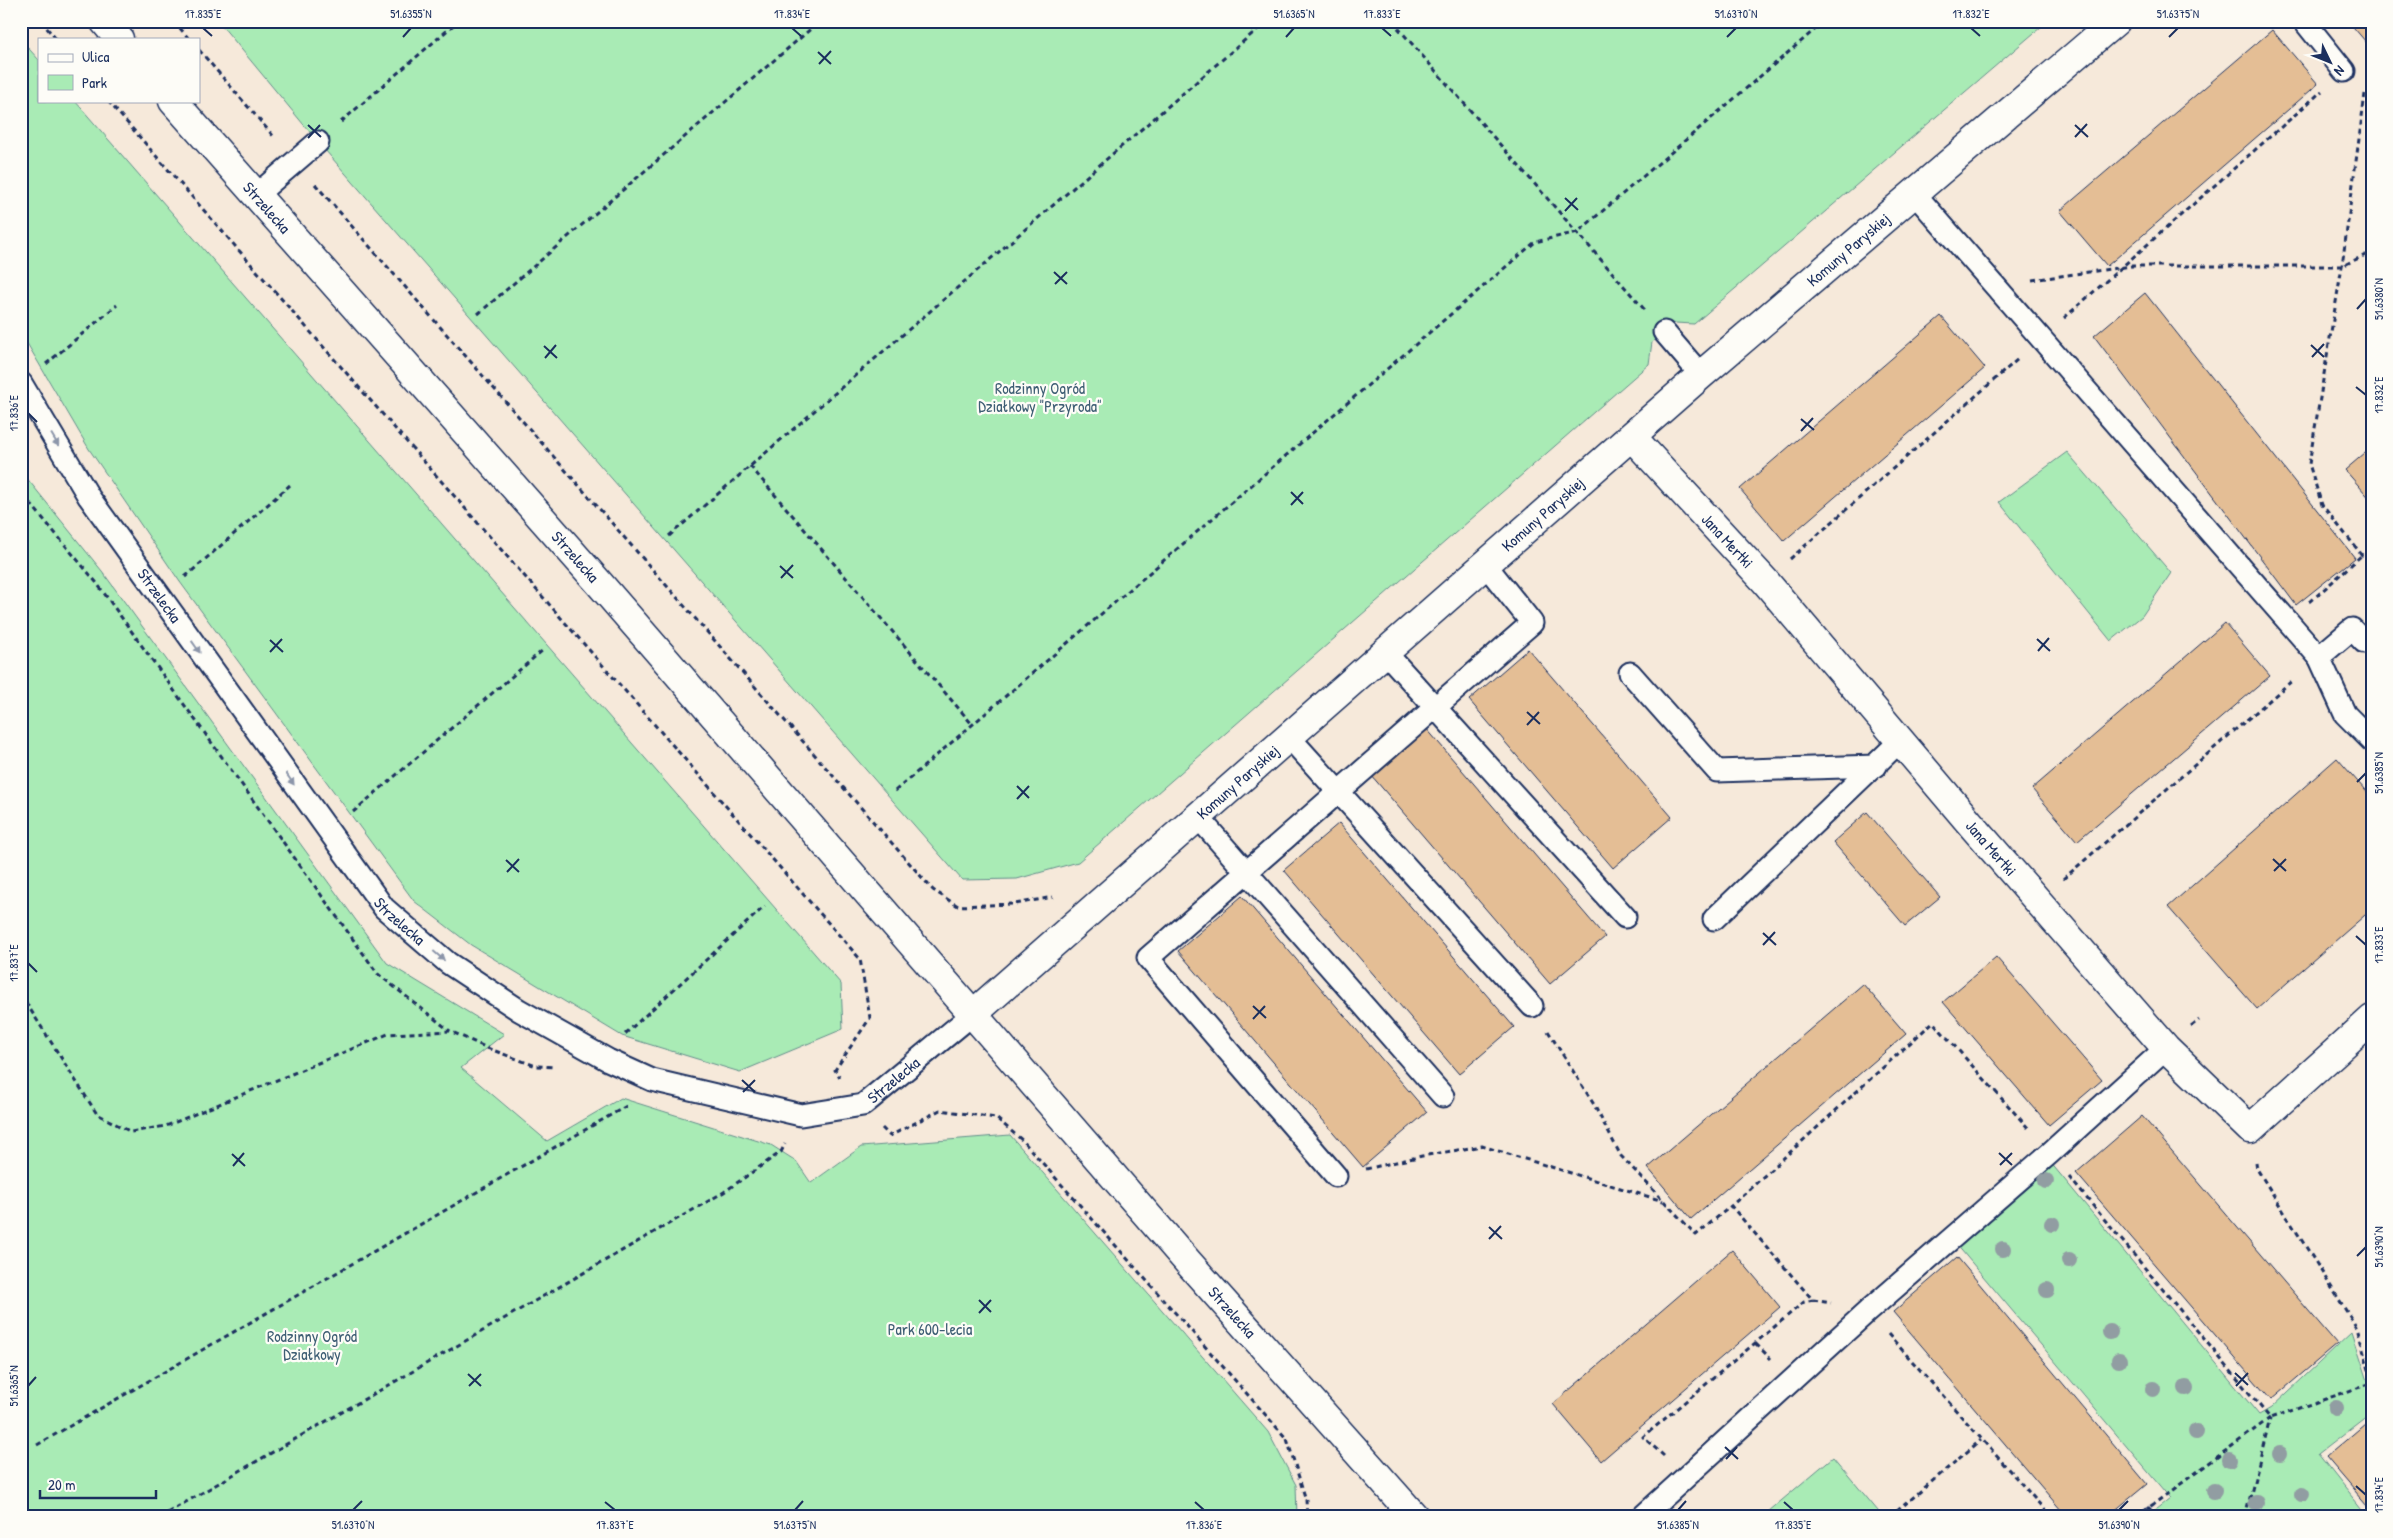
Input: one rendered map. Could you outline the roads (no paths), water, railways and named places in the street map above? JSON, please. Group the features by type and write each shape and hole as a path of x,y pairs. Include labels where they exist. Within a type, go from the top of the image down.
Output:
{"street":[{"path":"104,21 118,38"},
{"name":"Komuny Paryskiej","path":"973,1014 1701,375 2116,21"},
{"name":"Strzelecka","path":"174,102 599,583 1187,1261 1416,1517"},
{"name":"Jana Mertki","path":"1632,437 1766,581 1900,741 2166,1048 2250,1130 2372,1019"}],"lane":[{"path":"2304,21 2344,71"},
{"path":"255,196 318,142"},
{"path":"1914,193 2319,657 2345,714 2372,742"},
{"path":"1664,332 1701,375"},
{"name":"Strzelecka","path":"21,383 89,497 384,908 448,963 519,1010 608,1060 652,1080 801,1116 863,1105 973,1014"},
{"path":"1336,1176 1148,958 1532,623 1484,564"},
{"path":"2319,657 2352,629 2364,642"},
{"path":"1385,652 1625,917"},
{"path":"1630,674 1717,770 1876,766"},
{"path":"1289,737 1532,1006"},
{"path":"1714,919 1900,741"},
{"path":"1198,817 1443,1096"},
{"path":"1642,1517 1868,1311 2050,1153 2166,1048"}],"park label":[{"name":"Rodzinny Ogród Działkowy \"Przyroda\"","path":"1040,397"},
{"name":"Park 600-lecia","path":"930,1329"},
{"name":"Rodzinny Ogród Działkowy","path":"312,1345"}]}
